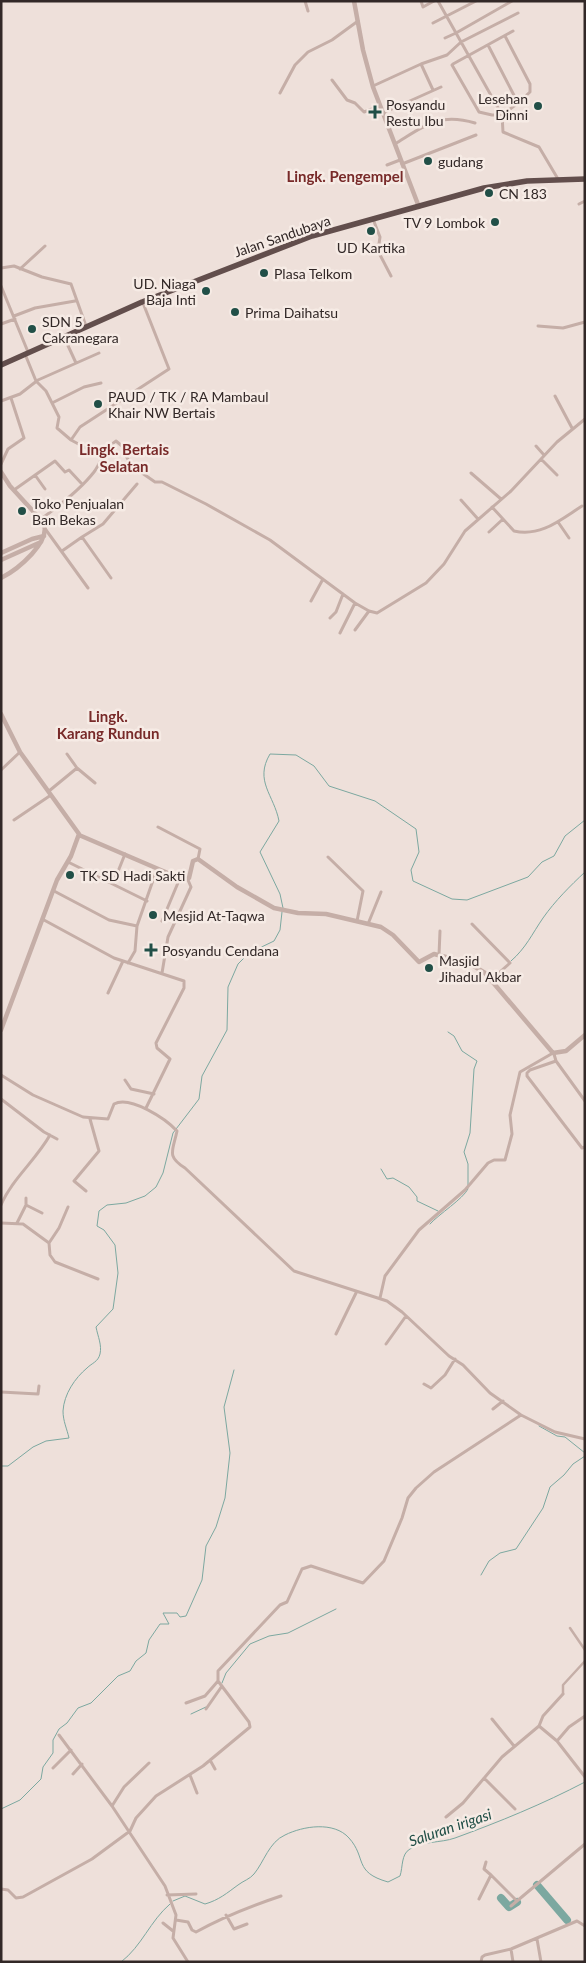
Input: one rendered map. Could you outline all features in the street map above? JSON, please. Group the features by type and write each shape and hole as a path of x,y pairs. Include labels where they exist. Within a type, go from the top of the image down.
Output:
{"highway":[{"name":"Jalan Sandubaya","path":"1,364 142,302 295,242 418,207 504,187 558,180 585,179"}],"street":[{"path":"305,1 308,11"},
{"path":"354,1 361,42 373,87 418,207"},
{"path":"421,1 423,7 434,1"},
{"path":"438,1 502,115 503,132 539,147 558,180"},
{"path":"433,23 476,1"},
{"path":"445,38 512,1"},
{"path":"373,87 421,64 447,55 461,42 518,12"},
{"path":"280,93 295,65 308,52 332,40 358,21"},
{"path":"505,36 530,84 530,92 502,115 485,114 475,109 452,66 513,31"},
{"path":"488,45 518,103"},
{"path":"421,64 433,90"},
{"path":"333,81 347,100 355,103 364,112 380,106"},
{"path":"383,113 441,87"},
{"path":"394,144 435,120 454,119 475,123"},
{"path":"387,166 476,135"},
{"path":"579,204 585,201"},
{"path":"373,219 380,237 378,251 391,276"},
{"path":"20,269 45,246"},
{"path":"1,268 11,266 42,277 69,283 74,289 76,301 86,327"},
{"path":"1,286 36,381 44,388 59,418 57,428 71,440 101,456"},
{"path":"1,324 38,307 50,307 76,301"},
{"path":"71,440 80,427 169,369 142,302"},
{"path":"538,326 563,328 585,322"},
{"path":"64,337 76,363"},
{"path":"1,401 11,398 36,381 99,353"},
{"path":"52,403 84,387 100,383"},
{"path":"555,396 572,428"},
{"path":"1,464 8,450 24,438 11,398"},
{"path":"40,519 82,484 94,471 101,456 116,441 129,452 126,456 132,466 153,481 162,482 206,504 261,535 368,612 380,612 431,578 444,564 465,530 501,499 572,428 585,419"},
{"path":"536,446 557,475"},
{"path":"14,491 55,461 65,472 69,470 82,484"},
{"path":"1,472 14,491 40,519 88,588"},
{"path":"471,473 501,499"},
{"path":"35,475 45,489"},
{"path":"62,551 103,524 137,484"},
{"path":"461,500 478,519"},
{"path":"492,507 514,531 521,533 536,532 558,522 582,506"},
{"path":"489,532 502,519"},
{"path":"558,522 569,538"},
{"path":"1,578 14,571 43,539 46,530"},
{"path":"82,537 111,578"},
{"path":"1,553 32,539 43,539"},
{"path":"1,560 43,539"},
{"path":"311,601 323,579"},
{"path":"330,618 336,612 343,594"},
{"path":"340,633 355,602"},
{"path":"355,630 368,612"},
{"path":"1,714 20,752 79,835 188,880"},
{"path":"1,770 20,752"},
{"path":"66,754 77,768 95,783"},
{"path":"14,820 50,793 77,768"},
{"path":"158,827 200,849 198,859"},
{"path":"1,1030 54,891 79,835"},
{"path":"113,884 125,854"},
{"path":"328,856 363,891 357,921"},
{"path":"162,973 168,937 191,887 188,880 192,862 198,859"},
{"path":"198,859 243,891 274,908 286,911 326,914 381,927 393,935 417,962 424,961 431,955 439,955 474,966 492,979 553,1054 585,1101"},
{"path":"68,862 147,901"},
{"path":"128,963 135,951 137,926 158,868"},
{"path":"162,921 180,878"},
{"path":"54,891 109,920 137,926"},
{"path":"368,924 382,892"},
{"path":"44,920 123,961 183,980 185,985 156,1042 157,1048 170,1059 146,1108"},
{"path":"472,924 509,962 492,979"},
{"path":"439,955 440,930"},
{"path":"108,993 123,961"},
{"path":"380,1298 385,1276 419,1230 465,1190 491,1162 505,1160 512,1134 510,1115 520,1072 553,1054 570,1048 585,1035"},
{"path":"556,1061 530,1070 527,1076 571,1136 582,1148 585,1146"},
{"path":"1,1075 42,1099 90,1119 108,1119 113,1106 117,1102 146,1108 176,1130 172,1154 174,1160 185,1168 284,1263 296,1272 318,1277 356,1293 380,1298 406,1316 471,1372 490,1393 521,1415 555,1432 585,1439"},
{"path":"124,1080 131,1089 154,1094"},
{"path":"1,1099 57,1139"},
{"path":"86,1190 74,1180 99,1150 90,1119"},
{"path":"1,1205 7,1192 16,1184 50,1135"},
{"path":"17,1224 26,1205 26,1198"},
{"path":"26,1205 42,1212"},
{"path":"48,1243 59,1228 68,1207"},
{"path":"1,1222 26,1225 48,1243 50,1255 55,1262 98,1279"},
{"path":"336,1334 356,1293"},
{"path":"386,1344 406,1316"},
{"path":"424,1384 431,1388 445,1375 454,1359"},
{"path":"1,1392 38,1394 39,1386"},
{"path":"493,1409 503,1401"},
{"path":"1,1889 8,1890 16,1898 23,1897 92,1859 130,1831 136,1818 152,1800 210,1760 250,1725 218,1681 218,1671 280,1605 287,1602 302,1569 310,1566 363,1583 384,1561 402,1518 408,1498 416,1488 434,1472 521,1415"},
{"path":"570,1628 585,1650"},
{"path":"446,1817 461,1805 514,1746 539,1726 543,1716 563,1694 563,1685 585,1661"},
{"path":"186,1703 205,1696 218,1681"},
{"path":"206,1709 222,1686"},
{"path":"557,1741 569,1727 585,1716"},
{"path":"492,1719 514,1746"},
{"path":"539,1726 557,1741 585,1777"},
{"path":"58,1734 130,1831 166,1886 176,1920 173,1938 188,1962"},
{"path":"54,1768 71,1750"},
{"path":"210,1760 215,1769"},
{"path":"112,1806 124,1787 149,1763"},
{"path":"73,1774 82,1764"},
{"path":"190,1775 197,1793"},
{"path":"484,1778 515,1809"},
{"path":"511,1906 584,1844"},
{"path":"486,1862 484,1869 518,1901"},
{"path":"479,1899 491,1875"},
{"path":"168,1897 196,1894"},
{"path":"176,1920 188,1922 192,1930 196,1932 226,1916 236,1915 281,1896"},
{"path":"226,1916 234,1930 247,1924"},
{"path":"481,1962 482,1956 511,1949 577,1921 585,1926"},
{"path":"162,1923 173,1931"},
{"path":"538,1939 541,1962"},
{"path":"511,1949 513,1962"}],"waterway":[{"path":"283,908 280,894 260,852 279,821 264,780 264,772 270,754 296,755 314,766 329,786 375,801 416,829 419,852 411,870 413,881 452,899 467,900 528,877 542,862 554,856 565,836 585,820"},
{"path":"511,961 525,946 543,918 568,888 585,872"},
{"path":"1,1466 8,1466 33,1447 46,1441 69,1438 63,1415 65,1399 78,1377 99,1357 100,1341 96,1327 113,1309 118,1273 115,1245 104,1230 97,1226 99,1211 107,1205 126,1203 145,1196 156,1187 163,1173 173,1133 199,1099 202,1076 227,1030 228,987 238,964 249,953 274,941 280,930 282,912"},
{"path":"448,1032 454,1036 462,1051 477,1061 474,1069 470,1133 464,1152 468,1164 468,1185"},
{"path":"381,1169 387,1179 393,1178 409,1187 417,1197 417,1201 438,1211"},
{"path":"430,1224 468,1189"},
{"path":"1,1809 20,1800 41,1779 43,1767 53,1753 53,1740 59,1729 67,1723 78,1708 91,1703 118,1676 130,1671 136,1661 146,1653 149,1640 160,1624 169,1624 163,1613 177,1613 180,1617 186,1616 202,1580 206,1546 216,1527 225,1498 230,1453 224,1407 234,1370"},
{"path":"539,1426 557,1436 565,1437 585,1453"},
{"path":"481,1575 489,1561 500,1553 516,1549 543,1508 550,1487 573,1464 585,1456"},
{"path":"222,1683 226,1673 250,1644 269,1636 288,1633 336,1609"},
{"path":"191,1714 206,1707"},
{"name":"Saluran irigasi","path":"173,1901 185,1896 205,1904 219,1898 252,1876 279,1838 300,1829 318,1827 327,1827 343,1833 354,1845 365,1869 377,1878 388,1882 400,1876 405,1854 415,1846 450,1840 537,1805 585,1782"},
{"path":"537,1885 567,1920"},
{"path":"501,1898 509,1907 517,1902"},
{"name":"Saluran irigasi","path":"121,1962 135,1949 157,1918 170,1904"}],"place":[{"name":"Lesehan Dinni","path":"538,106"},
{"name":"Posyandu Restu Ibu","path":"375,112"},
{"name":"gudang","path":"428,161"},
{"name":"CN 183","path":"489,193"},
{"name":"TV 9 Lombok","path":"495,222"},
{"name":"UD Kartika","path":"371,231"},
{"name":"Plasa Telkom","path":"264,273"},
{"name":"UD. Niaga Baja Inti","path":"206,291"},
{"name":"Prima Daihatsu","path":"235,312"},
{"name":"SDN 5 Cakranegara","path":"32,329"},
{"name":"PAUD / TK / RA Mambaul Khair NW Bertais","path":"98,404"},
{"name":"Toko Penjualan Ban Bekas","path":"22,511"},
{"name":"TK SD Hadi Sakti","path":"70,875"},
{"name":"Mesjid At-Taqwa","path":"153,915"},
{"name":"Posyandu Cendana","path":"151,950"},
{"name":"Masjid Jihadul Akbar","path":"429,968"}],"district":[{"name":"Lingk. Pengempel","path":"345,176"},
{"name":"Lingk. Bertais Selatan","path":"124,458"},
{"name":"Lingk. Karang Rundun","path":"108,724"}]}
